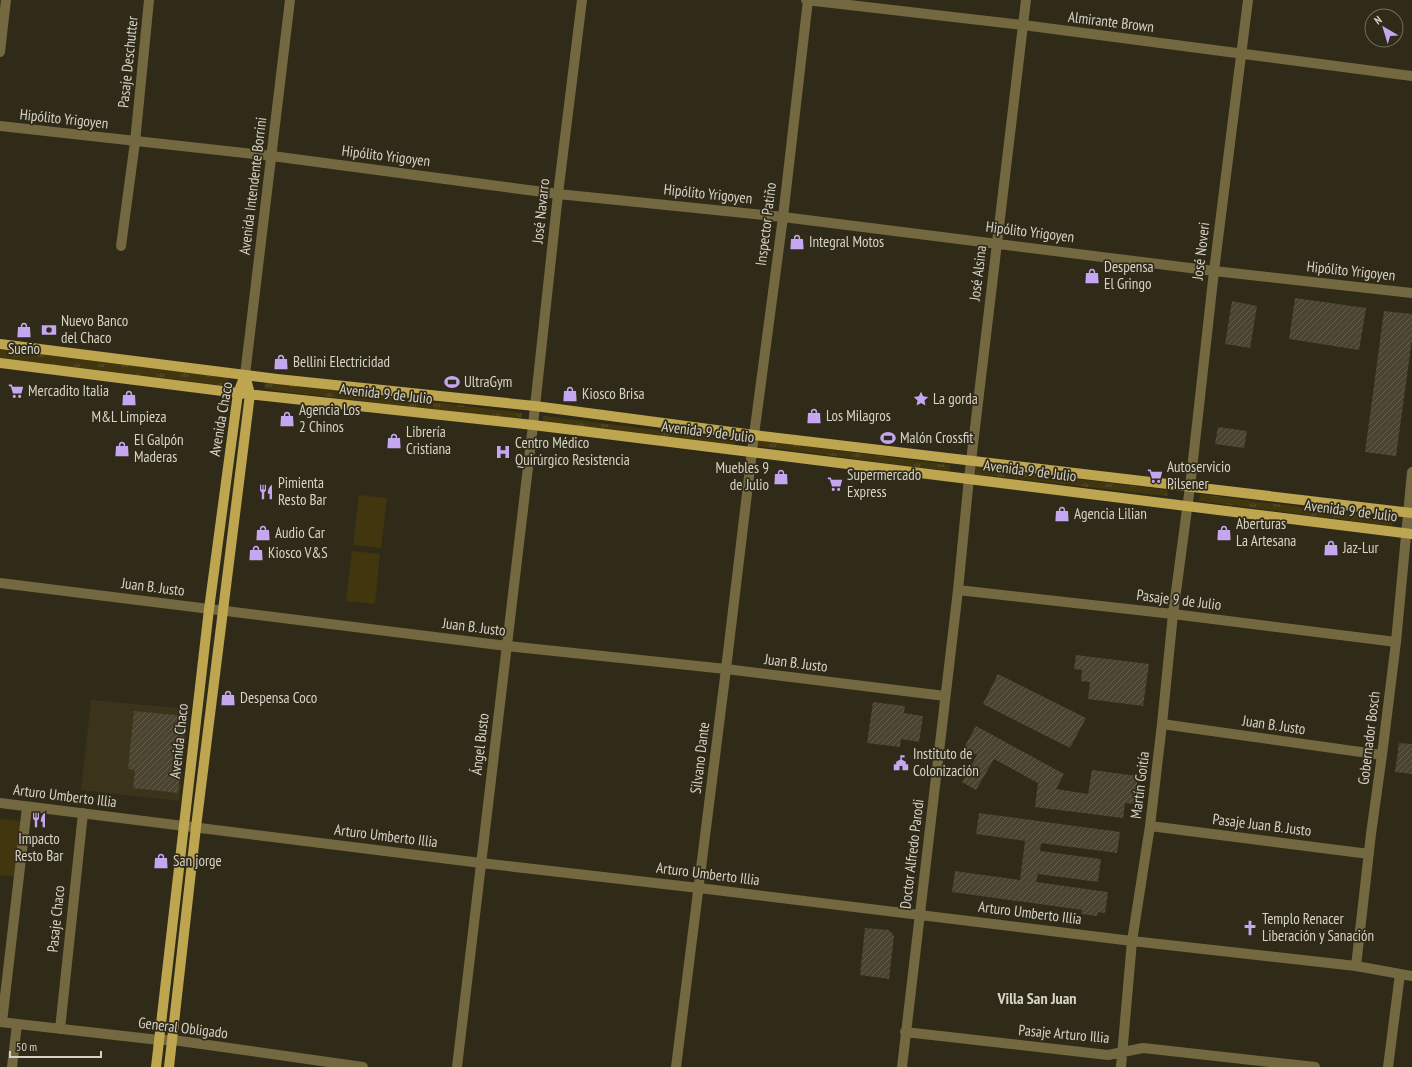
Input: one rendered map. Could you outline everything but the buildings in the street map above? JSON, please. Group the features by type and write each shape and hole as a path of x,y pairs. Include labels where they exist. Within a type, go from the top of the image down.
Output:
{"main road":[{"name":"Avenida 9 de Julio","path":"0,344 245,375 535,406 754,435 1410,513"},
{"name":"Avenida 9 de Julio","path":"0,363 238,393 533,425 969,478 1409,534"},
{"name":"Avenida Chaco","path":"156,1067 209,609 238,393 245,375"},
{"name":"Avenida Chaco","path":"169,1067 196,827 250,394 245,375"}],"street":[{"path":"0,52 6,0"},
{"name":"Pasaje Deschutter","path":"121,246 135,142 149,0"},
{"name":"Avenida Intendente Borrini","path":"245,375 290,0"},
{"name":"José Navarro","path":"533,425 558,194 582,0"},
{"name":"Almirante Brown","path":"807,0 1023,25 1412,76"},
{"name":"Inspector Patiño","path":"752,452 783,217 807,0"},
{"name":"José Alsina","path":"969,478 1026,0"},
{"name":"José Noveri","path":"1186,506 1190,487 1214,271 1248,0"},
{"name":"Hipólito Yrigoyen","path":"0,126 272,156 558,194 783,217 996,242 1214,271 1412,293"},
{"name":"Ángel Busto","path":"457,1067 533,425"},
{"name":"Silvano Dante","path":"676,1067 752,452"},
{"name":"Gobernador Bosch","path":"1356,966 1409,534 1412,472"},
{"name":"Doctor Alfredo Parodi","path":"902,1067 958,590 969,478"},
{"name":"Martín Goitía","path":"1121,1067 1132,941 1150,826 1186,506"},
{"name":"Juan B. Justo","path":"0,583 507,646 726,669 945,696"},
{"name":"Pasaje 9 de Julio","path":"958,590 1173,614 1396,642"},
{"name":"Juan B. Justo","path":"1162,724 1382,755"},
{"name":"Arturo Umberto Illia","path":"0,803 481,863 920,914 1132,941 1356,966 1412,976"},
{"path":"1,1022 27,807"},
{"name":"Pasaje Chaco","path":"60,1029 83,813"},
{"name":"Pasaje Juan B. Justo","path":"1150,826 1369,854"},
{"path":"1388,1067 1400,974"},
{"name":"General Obligado","path":"1,1022 160,1040 173,1040 363,1067"},
{"path":"12,1067 17,1024"},
{"name":"Pasaje Arturo Illia","path":"905,1032 1108,1055 1143,1048 1315,1067"}],"shaded area":[{"path":"91,700 189,709 179,801 81,790"}],"green space":[{"path":"0,349 228,378 227,386 0,358"},
{"path":"265,381 522,413 521,420 264,389"},
{"path":"543,416 736,440 735,447 543,423"},
{"path":"758,440 950,465 949,471 757,446"},
{"path":"975,467 1168,490 1167,496 975,474"},
{"path":"1200,494 1392,519 1392,526 1199,501"},
{"path":"359,495 387,498 381,548 353,545"},
{"path":"352,551 380,554 375,604 346,601"},
{"path":"0,819 22,821 16,877 0,875"}],"place":[{"name":"Integral Motos","path":"797,242"},
{"name":"Despensa El Gringo","path":"1092,276"},
{"name":"Sueño","path":"24,330"},
{"name":"Nuevo Banco del Chaco","path":"49,330"},
{"name":"Bellini Electricidad","path":"281,362"},
{"name":"UltraGym","path":"452,382"},
{"name":"Mercadito Italia","path":"16,391"},
{"name":"Kiosco Brisa","path":"570,394"},
{"name":"M&L Limpieza","path":"129,398"},
{"name":"La gorda","path":"921,399"},
{"name":"Los Milagros","path":"814,416"},
{"name":"Agencia Los 2 Chinos","path":"287,419"},
{"name":"Malón Crossfit","path":"888,438"},
{"name":"Librería Cristiana","path":"394,441"},
{"name":"El Galpón Maderas","path":"122,449"},
{"name":"Centro Médico Quirúrgico Resistencia","path":"503,452"},
{"name":"Autoservicio Pilsener","path":"1155,476"},
{"name":"Muebles 9 de Julio","path":"781,477"},
{"name":"Supermercado Express","path":"835,484"},
{"name":"Pimienta Resto Bar","path":"266,492"},
{"name":"Agencia Lilian","path":"1062,514"},
{"name":"Audio Car","path":"263,533"},
{"name":"Aberturas La Artesana","path":"1224,533"},
{"name":"Jaz-Lur","path":"1331,548"},
{"name":"Kiosco V&S","path":"256,553"},
{"name":"Despensa Coco","path":"228,698"},
{"name":"Instituto de Colonización","path":"901,763"},
{"name":"Impacto Resto Bar","path":"39,820"},
{"name":"San jorge","path":"161,861"},
{"name":"Templo Renacer Liberación y Sanación","path":"1250,928"}],"district":[{"name":"Villa San Juan","path":"1037,998"}]}
